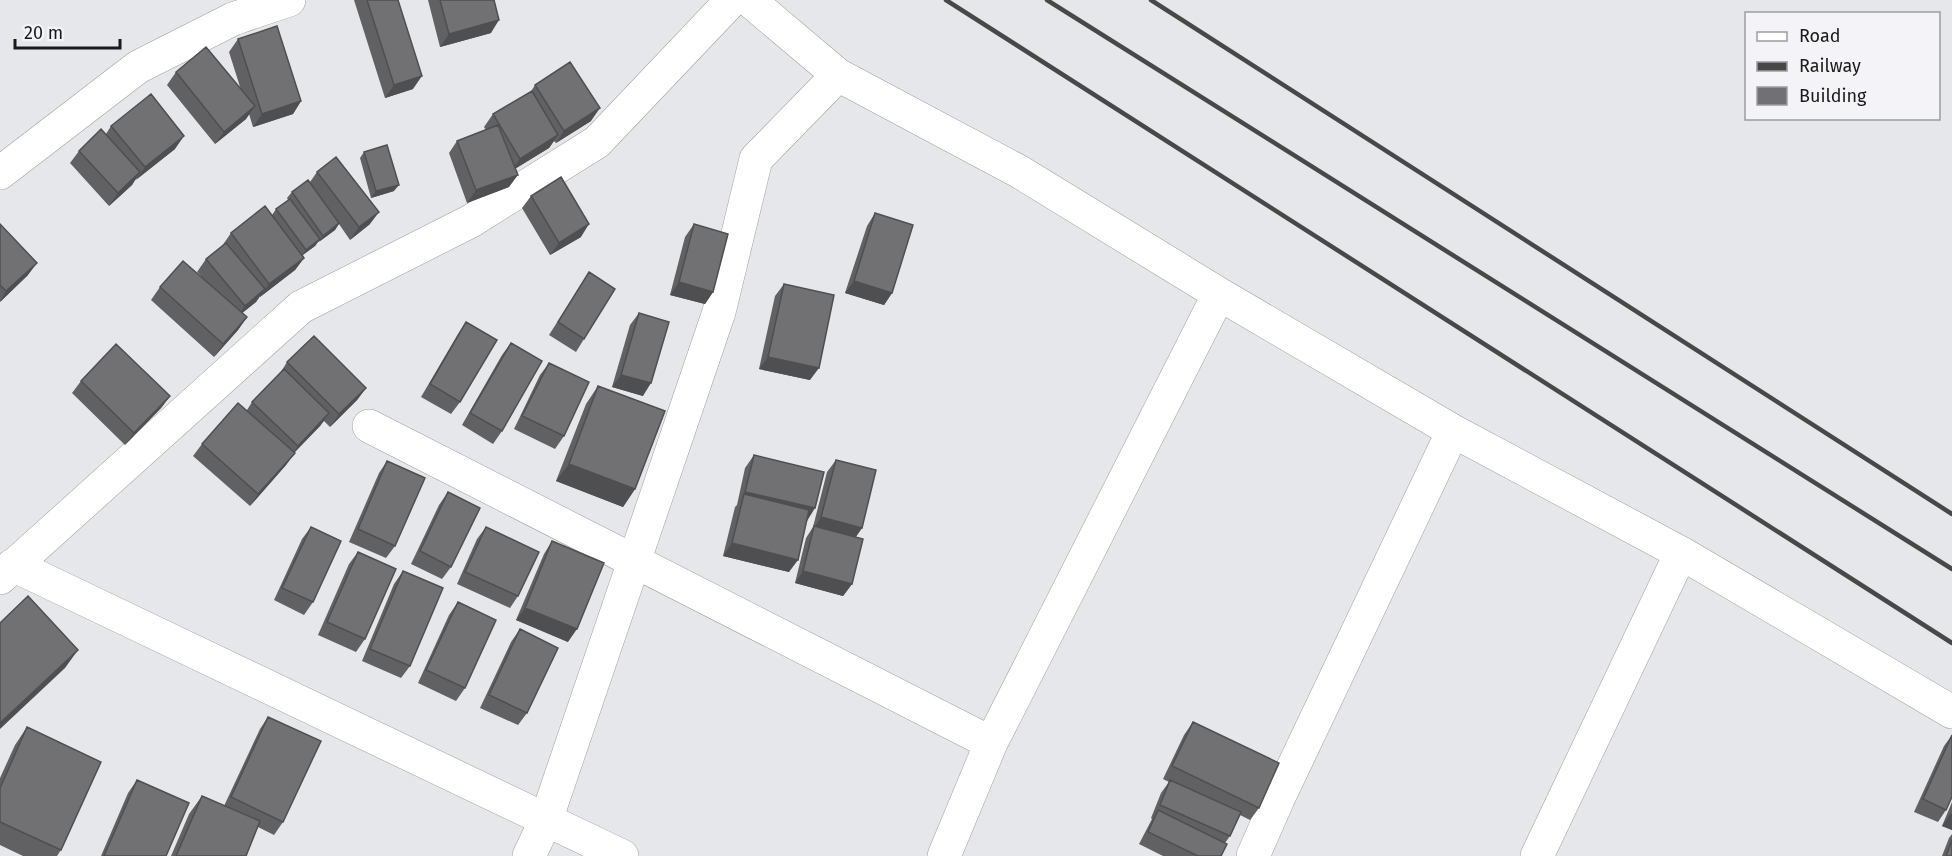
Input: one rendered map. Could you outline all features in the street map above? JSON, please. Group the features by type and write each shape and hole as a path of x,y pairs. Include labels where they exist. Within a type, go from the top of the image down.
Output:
{"street":[{"path":"0,173 138,67 233,19 289,0"},
{"path":"622,856 7,571 301,308 471,221 597,142 732,0"},
{"path":"749,0 838,75 1020,172 1219,294 1453,431 1681,553 1952,712"},
{"path":"530,856 546,820 719,312 756,159 838,75"},
{"path":"944,856 992,743 1219,294"},
{"path":"369,426 992,743"},
{"path":"1253,856 1453,431"},
{"path":"1537,856 1681,553"}],"building":[{"path":"367,0 398,0 422,76 394,85"},
{"path":"440,0 494,0 499,20 449,34"},
{"path":"277,26 301,101 262,114 238,39"},
{"path":"206,47 255,106 224,132 176,72"},
{"path":"570,62 600,108 564,131 535,85"},
{"path":"532,91 558,135 520,159 493,114"},
{"path":"151,94 184,136 145,167 111,126"},
{"path":"498,125 518,175 476,190 457,141"},
{"path":"101,129 140,172 118,193 79,151"},
{"path":"387,145 399,185 376,191 364,152"},
{"path":"336,157 379,212 359,227 317,172"},
{"path":"561,177 589,224 559,243 531,196"},
{"path":"308,180 339,223 323,236 292,192"},
{"path":"290,199 320,239 306,250 276,209"},
{"path":"265,206 304,258 269,284 231,233"},
{"path":"875,213 913,225 892,293 854,281"},
{"path":"0,224 37,263 6,291 0,285"},
{"path":"694,224 728,234 713,292 679,282"},
{"path":"226,243 265,289 245,306 206,259"},
{"path":"183,261 247,317 223,344 160,287"},
{"path":"589,272 615,289 584,339 558,322"},
{"path":"784,284 834,295 819,368 768,357"},
{"path":"639,313 669,322 651,383 621,375"},
{"path":"466,322 497,340 460,402 430,384"},
{"path":"314,336 366,388 339,414 287,362"},
{"path":"511,343 542,361 502,431 470,413"},
{"path":"116,344 170,396 134,433 81,381"},
{"path":"549,363 589,382 564,436 522,416"},
{"path":"284,369 329,413 298,446 252,402"},
{"path":"598,386 665,411 635,489 569,464"},
{"path":"238,403 295,453 258,494 202,444"},
{"path":"754,455 824,472 815,508 745,492"},
{"path":"836,460 876,470 862,528 821,517"},
{"path":"387,461 425,478 395,546 358,529"},
{"path":"448,492 480,508 451,567 420,551"},
{"path":"744,494 809,510 798,560 732,543"},
{"path":"814,526 863,539 852,584 803,571"},
{"path":"311,527 341,541 313,602 282,588"},
{"path":"486,527 539,552 518,596 465,572"},
{"path":"552,541 604,563 577,629 525,608"},
{"path":"358,552 396,569 365,639 327,622"},
{"path":"403,571 443,588 410,666 370,649"},
{"path":"28,596 78,650 0,723 0,623"},
{"path":"458,602 496,620 465,688 426,670"},
{"path":"520,629 558,648 527,713 489,695"},
{"path":"268,717 321,741 283,822 231,797"},
{"path":"1193,722 1279,763 1259,808 1172,766"},
{"path":"27,727 101,762 61,850 0,822 0,788"},
{"path":"1952,735 1952,797 1946,810 1923,799"},
{"path":"137,780 189,803 166,856 104,856"},
{"path":"1170,780 1241,812 1230,836 1160,805"},
{"path":"202,796 260,821 246,856 176,856"},
{"path":"1158,810 1227,844 1221,856 1198,856 1148,832"},
{"path":"1952,840 1952,856 1946,856"}],"railway":[{"path":"946,0 1952,643"},
{"path":"1047,0 1952,569"},
{"path":"1151,0 1952,514"}]}
